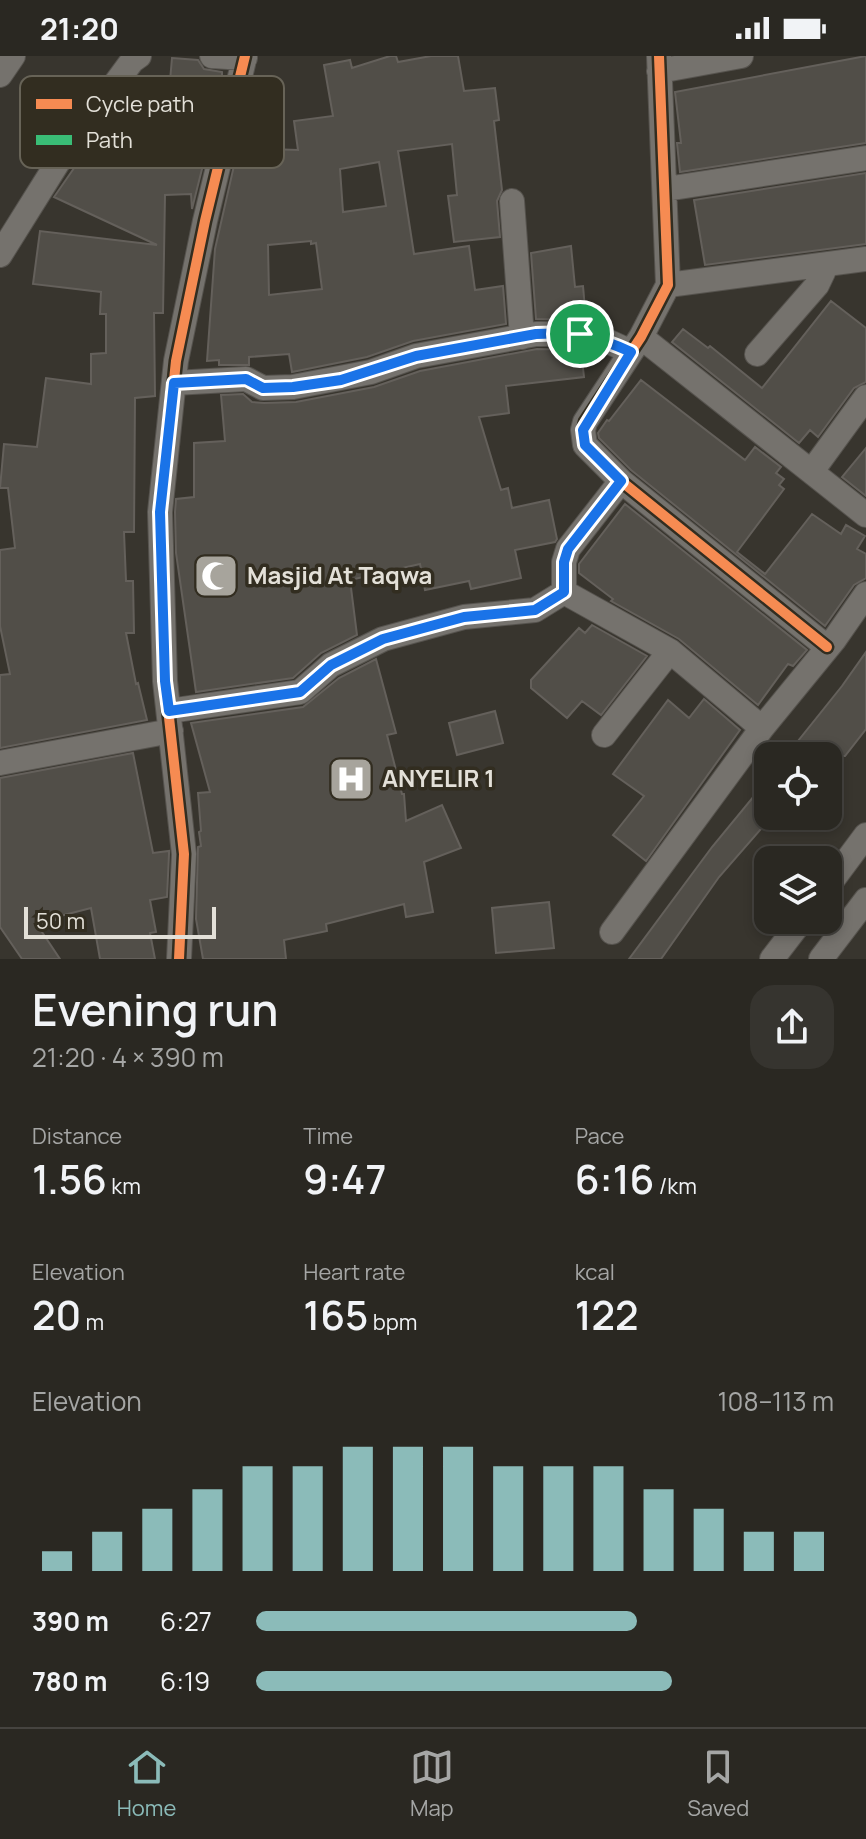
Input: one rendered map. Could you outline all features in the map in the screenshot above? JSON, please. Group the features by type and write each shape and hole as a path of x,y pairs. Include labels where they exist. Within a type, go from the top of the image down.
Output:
{"street":[{"path":"121,76 139,56"},
{"path":"212,56 245,57"},
{"path":"741,56 659,64 668,285 636,345 583,430 585,445 621,481 827,647"},
{"path":"666,189 866,158"},
{"path":"0,255 54,168"},
{"path":"179,959 184,854 165,681 160,512 174,383 218,168"},
{"path":"512,201 522,337"},
{"path":"668,285 866,259"},
{"path":"757,354 817,285 827,264"},
{"path":"174,383 246,379 263,388 293,387 341,380 416,356 522,337 580,334 636,345 812,471 866,515"},
{"path":"812,471 866,397"},
{"path":"564,592 564,562 568,549 621,481"},
{"path":"0,763 300,692 331,665 383,639 464,617 535,610 564,592"},
{"path":"564,592 670,651 762,728"},
{"path":"612,932 762,728 866,594"},
{"path":"604,735 670,651"},
{"path":"842,867 866,835"},
{"path":"821,959 866,898 842,886"},
{"path":"772,959 791,934"}],"building":[{"path":"390,56 396,56 398,62 431,56 458,56 464,91 495,88 499,120 494,121 502,190 497,201 500,237 454,242 448,196 457,195 452,144 398,151 414,254 469,246 475,290 503,286 506,324 413,341 367,357 292,372 289,354 249,357 249,365 219,365 219,360 207,361 215,249 233,168 284,168 284,150 298,150 294,121 333,116 324,65 350,60 352,68","holes":["379,162 386,206 343,212 340,169","311,241 311,244 316,243 322,289 269,295 268,245"]},
{"path":"866,56 866,143 680,172 677,143 681,143 675,92"},
{"path":"172,58 198,60 204,69 222,72 222,76 170,76"},
{"path":"74,168 202,168 192,209 191,194 165,195 163,313 154,313 155,396 135,398 134,532 124,532 126,581 133,581 134,633 126,633 147,720 0,748 0,675 10,674 0,626 0,550 15,548 8,488 0,488 4,444 37,447 46,378 91,384 91,354 106,353 106,314 100,314 101,292 33,284 40,231 157,245 54,197"},
{"path":"866,173 866,244 705,265 694,200"},
{"path":"571,246 575,287 583,286 586,320 536,319 531,253"},
{"path":"831,301 866,328 866,382 854,388 818,437 810,430 799,443 672,342 683,329 708,348 710,346 762,388"},
{"path":"537,349 581,350 584,377 506,386 509,413 479,417 501,490 508,488 512,508 549,500 557,539 515,550 521,578 471,589 469,581 425,590 420,564 350,580 357,635 321,653 293,678 196,692 176,553 176,499 194,497 194,443 225,441 221,395 243,394 252,402 296,402 374,387 420,371"},
{"path":"641,380 745,460 755,447 781,467 776,473 784,479 779,485 784,489 737,552 765,574 812,514 841,534 846,525 865,536 857,549 866,554 866,578 854,585 825,626 631,470 599,438 598,433 607,420"},
{"path":"866,448 866,496 842,477"},
{"path":"625,504 807,650 793,666 788,664 758,705 679,639 611,601 613,599 579,573 579,564"},
{"path":"592,625 647,656 601,715 582,701 567,718 531,688 531,680 579,628 585,633"},
{"path":"866,652 866,729 845,756 842,756 842,742 797,742"},
{"path":"376,659 396,733 387,735 404,794 406,821 442,805 461,848 424,862 433,912 406,917 404,904 326,924 327,931 284,940 286,959 203,959 196,919 198,847 201,846 198,793 210,792 191,723 303,707 339,678"},
{"path":"704,699 740,730 646,861 613,835 644,796 613,774 668,700 689,718"},
{"path":"495,711 503,743 457,755 449,723"},
{"path":"133,753 153,853 169,851 167,897 150,900 156,932 150,933 155,959 100,959 91,908 64,915 40,929 60,959 22,959 0,927 0,778"},
{"path":"754,796 754,830 760,830 719,877 661,959 629,959"},
{"path":"549,902 554,948 496,953 492,908"}],"marked path":[{"path":"169,711 300,692 331,665 383,639 464,617 535,610"}],"cycle path":[{"path":"240,76 245,56"},
{"path":"659,56 668,285 641,337 585,422 585,445 621,481 827,647"},
{"path":"179,959 184,854 165,681 160,512 176,361 218,168"}],"place":[{"name":"Masjid At Taqwa","path":"216,576"},
{"name":"ANYELIR 1","path":"351,779"}],"route":[{"path":"536,334 580,334 605,340 631,352 585,422 585,445 621,481 568,549 564,562 564,592 535,610 464,617 383,639 331,665 300,692 169,711 165,681 160,512 174,383 246,379 263,388 293,387 341,380 416,356 460,347 510,341 536,334"}]}
